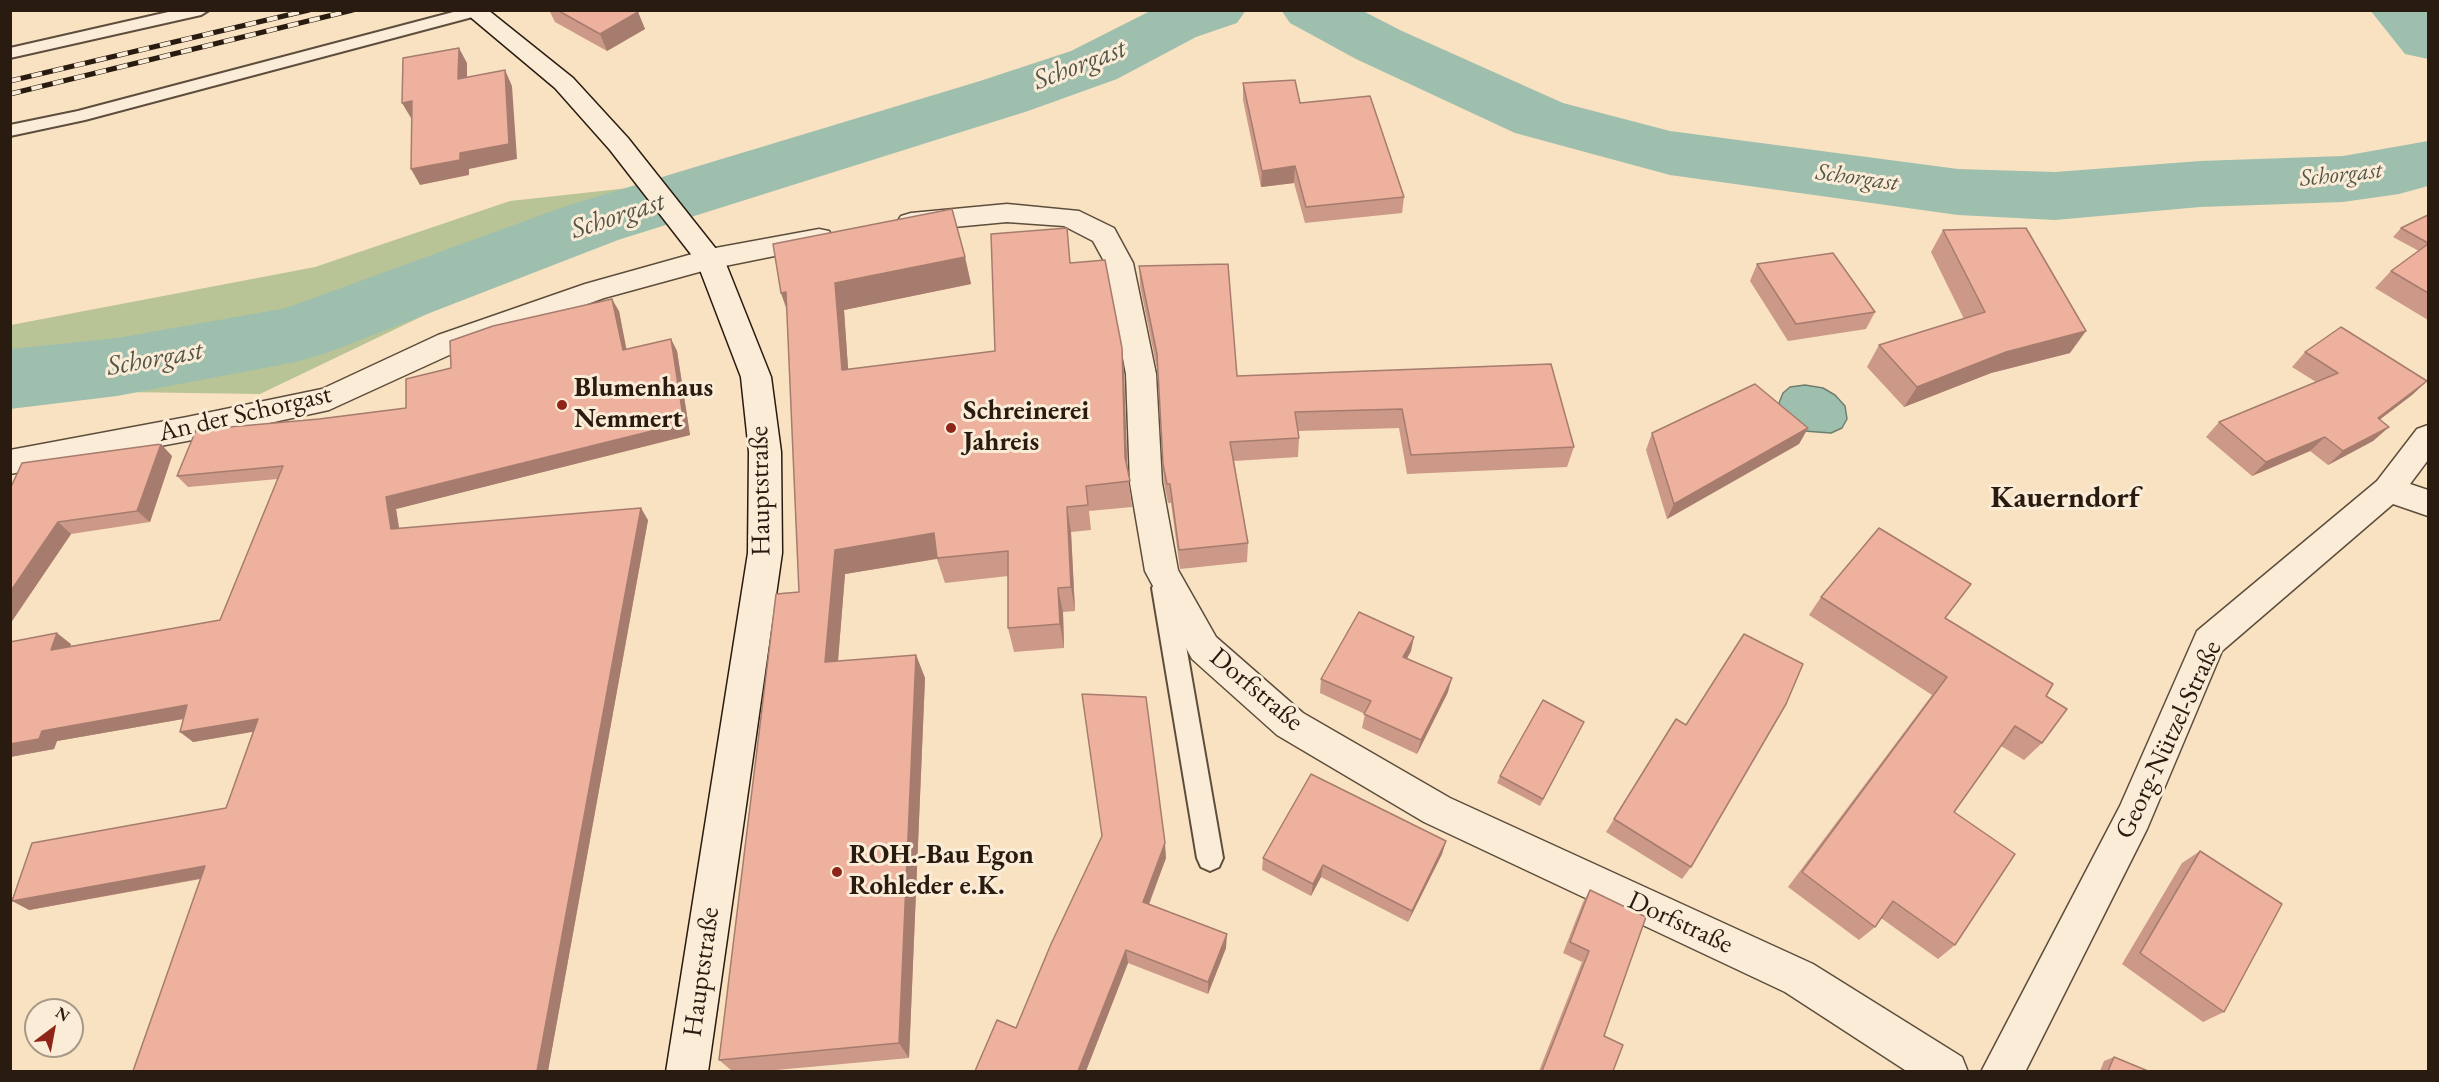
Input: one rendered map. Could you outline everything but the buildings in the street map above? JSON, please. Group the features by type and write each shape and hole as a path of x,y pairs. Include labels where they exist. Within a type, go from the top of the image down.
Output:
{"street":[{"name":"Hauptstraße","path":"473,11 564,83 619,144 687,230 710,260 756,377 765,452 765,553 687,1071"},
{"name":"Dorfstraße","path":"878,226 1007,213 1069,217 1104,236 1119,262 1141,374 1146,483 1162,571 1204,648 1290,724 1437,810 1799,978 1947,1071"},
{"path":"710,260 845,233"},
{"name":"An der Schorgast","path":"10,462 187,429 328,399 448,343 594,291 710,260"},
{"name":"Georg-Nützel-Straße","path":"2002,1071 2134,818 2210,641 2388,490 2428,437"},
{"path":"2388,490 2428,503"}],"lane":[{"path":"10,53 201,10"},
{"path":"10,131 91,113 473,11"},
{"path":"1162,571 1210,858"}],"shaded area":[{"path":"647,186 668,219 598,232 260,394 53,391 11,398 11,325 315,267 510,201"},
{"path":"1805,385 1823,388 1835,395 1845,406 1847,419 1842,428 1831,433 1804,431 1783,414 1779,403 1783,393 1790,387"}],"waterway":[{"name":"Schorgast","path":"10,379 117,367 296,334 592,223 1004,96 1094,65 1174,24 1215,10"},
{"name":"Schorgast","path":"1312,10 1379,45 1539,118 1670,153 1958,192 2055,196 2200,184 2343,179 2399,171 2428,164"},
{"name":"Schorgast","path":"2401,10 2428,40"}],"railway":[{"path":"10,81 309,10"},
{"path":"10,94 353,10"}],"place":[{"name":"Blumenhaus Nemmert","path":"562,405"},
{"name":"Schreinerei Jahreis","path":"951,428"},
{"name":"ROH.-Bau Egon Rohleder e.K.","path":"837,872"}],"district":[{"name":"Kauerndorf","path":"2065,499"}]}
